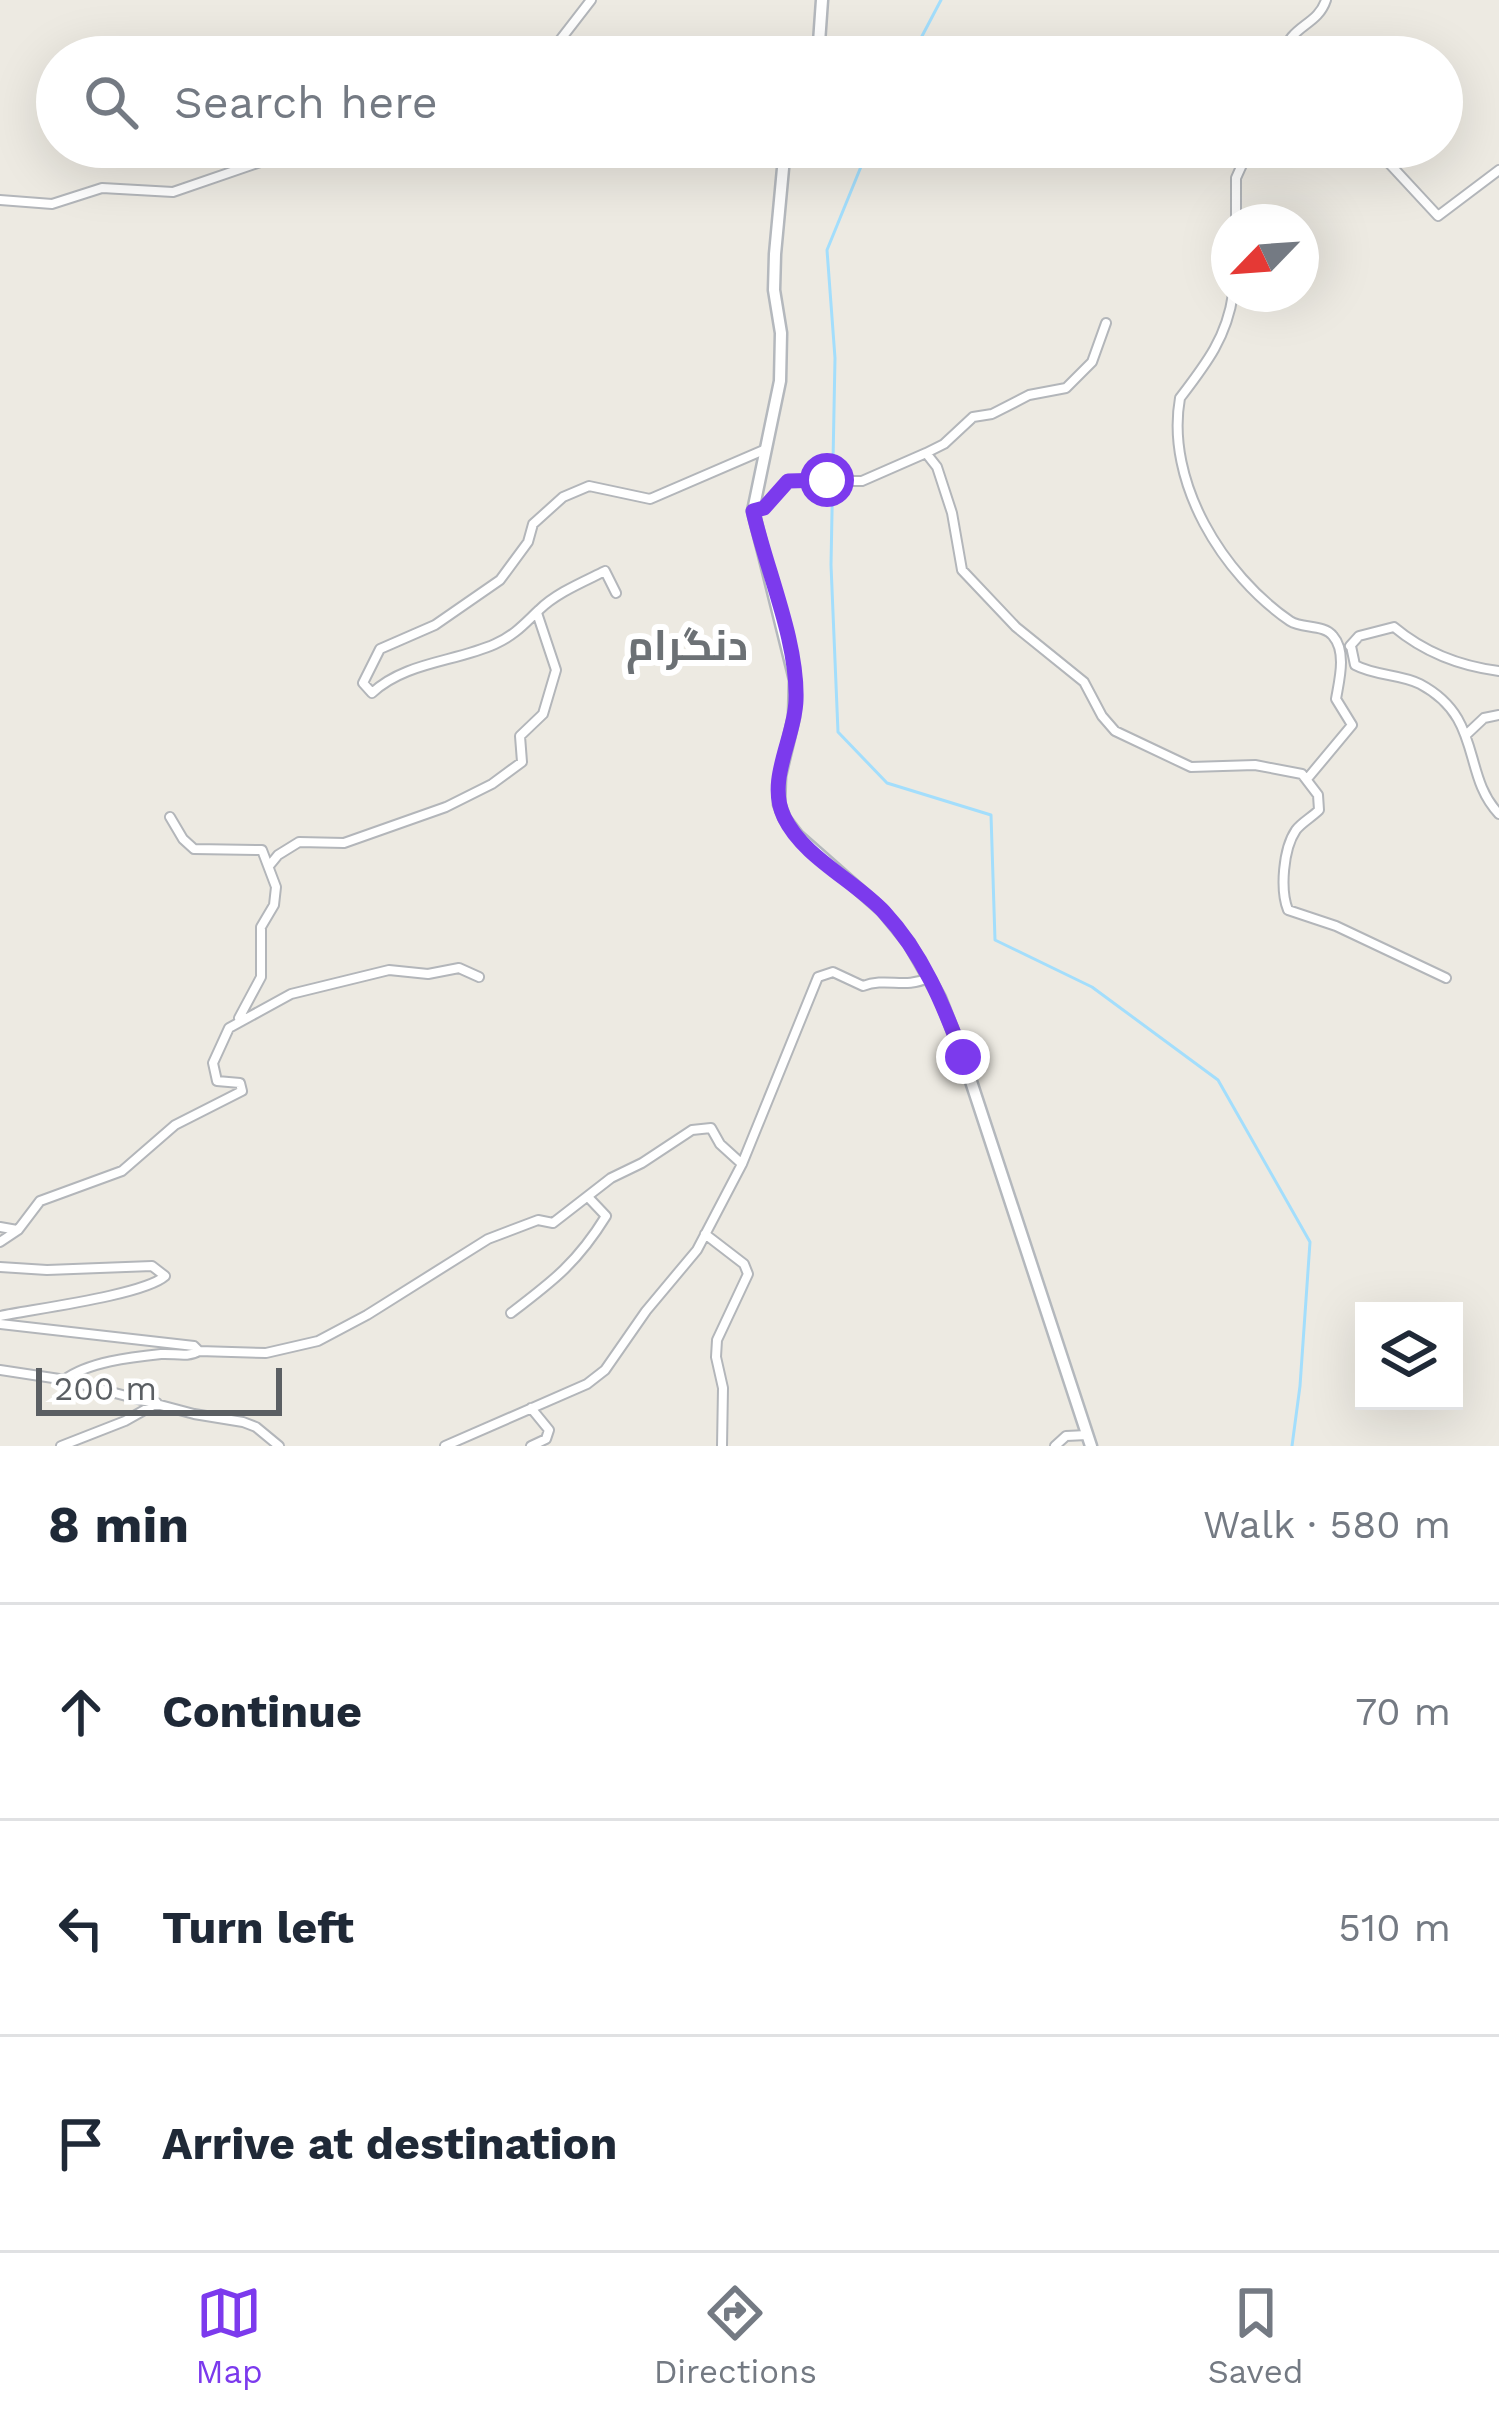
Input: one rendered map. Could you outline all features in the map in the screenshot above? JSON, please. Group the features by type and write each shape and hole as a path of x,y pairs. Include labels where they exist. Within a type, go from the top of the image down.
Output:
{"main road":[{"path":"819,36 822,0"},
{"path":"782,168 775,254 781,361 753,511 794,680 794,717 777,792 784,820 882,910 929,977 963,1057 1089,1441"}],"street":[{"path":"563,36 591,0"},
{"path":"1291,36 1317,17 1326,0"},
{"path":"0,200 52,204 102,188 172,192 243,168"},
{"path":"1236,204 1241,168"},
{"path":"1393,168 1438,216 1499,170"},
{"path":"1230,312 1210,360 1180,398 1184,462 1198,515 1240,578 1294,624 1328,632 1337,646 1342,665 1336,699 1352,725 1306,778"},
{"path":"753,511 764,508 788,481 883,475 944,444 973,417 992,414 1029,395 1066,388 1092,362 1106,322"},
{"path":"616,593 605,572 536,611 524,628 490,646 407,671 372,693 363,683 380,649 435,625 500,580 528,542 540,515 563,497 589,486 650,499 766,449"},
{"path":"926,453 937,466 952,513 962,570 1016,627 1084,682 1115,731 1191,767 1255,765 1290,770 1306,778 1318,795 1319,810 1294,835 1282,891 1288,910 1336,926 1446,978"},
{"path":"268,866 299,842 344,843 446,807 498,781 522,762 520,736 543,714 556,670 536,611"},
{"path":"1351,646 1359,636 1394,627 1413,644 1435,654 1499,671"},
{"path":"1337,646 1351,646"},
{"path":"1351,646 1355,665 1422,685 1457,715 1487,798 1499,814"},
{"path":"1467,734 1484,718 1499,715"},
{"path":"170,817 194,849 258,849 268,866 275,897 261,927 261,977 239,1020"},
{"path":"0,1242 18,1230 40,1201 122,1171 175,1124 242,1091 240,1083 213,1076 224,1034 239,1020 291,994 389,970 428,974 459,968 479,977"},
{"path":"445,1446 587,1384 604,1370 697,1250 742,1164 818,976 833,972 862,986 880,980 907,986 929,977"},
{"path":"0,1320 184,1345 199,1351 266,1353 318,1341 488,1239 538,1220 553,1223 611,1178 703,1127 711,1128 720,1144 742,1164"},
{"path":"511,1313 569,1269 599,1227 606,1216 588,1197"},
{"path":"0,1227 18,1230"},
{"path":"705,1234 744,1264 748,1274 717,1340 723,1388 722,1446"},
{"path":"0,1267 152,1266 165,1276 151,1284 0,1320"},
{"path":"64,1380 124,1360 169,1353 190,1356 199,1351"},
{"path":"0,1370 64,1380 243,1422 280,1446"},
{"path":"61,1446 125,1421 158,1402"},
{"path":"530,1408 549,1430 545,1439 531,1446"},
{"path":"1054,1446 1066,1436 1089,1441"}],"waterway":[{"path":"922,36 941,0"},
{"path":"860,168 827,250 835,358 831,565 838,732 887,783 991,815 995,940 1092,987 1218,1080 1310,1242 1292,1446"}],"district":[{"name":"دنگرام","path":"687,645"}],"route":[{"path":"827,480 788,481 764,508 753,511 783,625 796,698 777,792 779,804 784,820 798,836 882,910 909,944 940,998 963,1057"}]}
